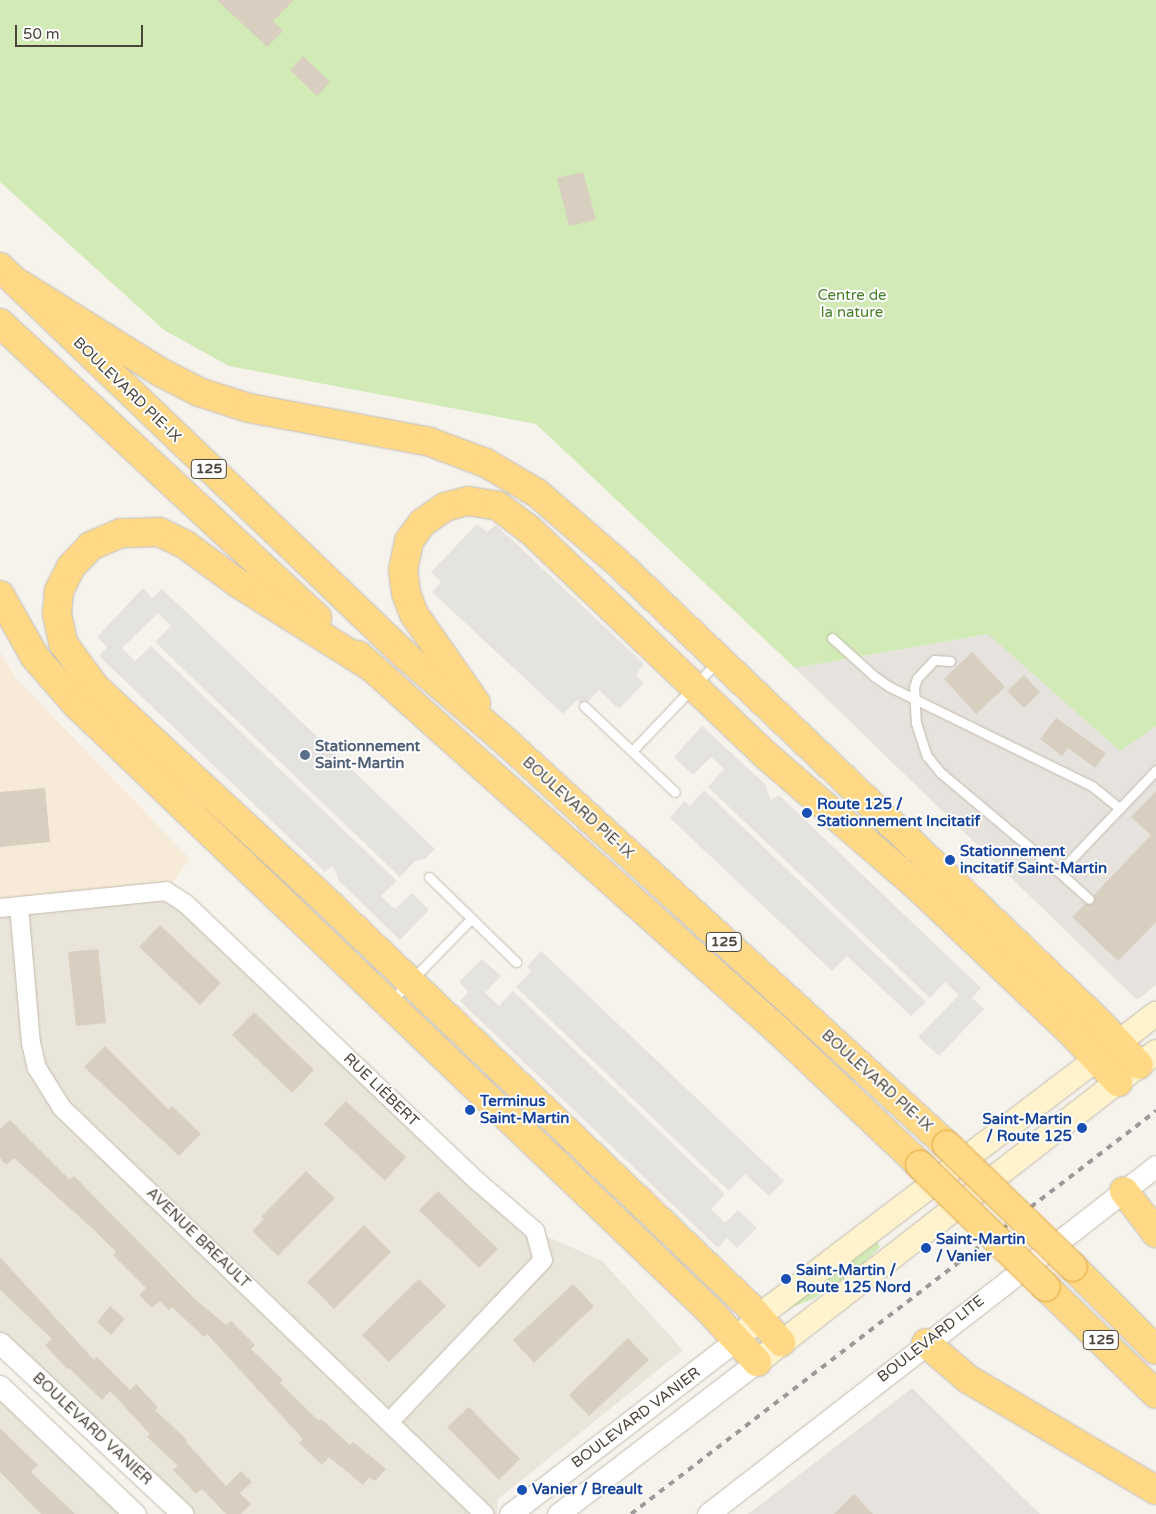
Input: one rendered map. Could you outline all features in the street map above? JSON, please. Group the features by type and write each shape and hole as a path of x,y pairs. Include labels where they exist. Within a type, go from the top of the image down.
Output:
{"highway":[{"path":"7,274 160,372 207,395 249,408 430,442 503,472 567,516 719,659 1118,1042 1147,1058"},
{"name":"BOULEVARD PIE-IX","path":"7,274 377,628 502,738 947,1145 1073,1266 1156,1350"},
{"name":"BOULEVARD PIE-IX","path":"0,323 219,530 778,1031 920,1165 1156,1394"},
{"path":"502,738 424,628 406,593 403,563 413,534 432,514 453,504 484,502 512,514 695,685 768,757 917,886 1118,1082"},
{"path":"372,667 239,584 186,545 159,532 121,533 92,546 71,566 59,591 57,614 61,636 70,656 86,677 410,982 760,1317 781,1342"},
{"path":"0,595 26,645 56,683 737,1339 757,1362"},
{"path":"1124,1191 1156,1232"},
{"path":"926,1343 968,1379 1156,1490"}],"main road":[{"path":"737,1339 760,1317 1156,1014"},
{"path":"757,1362 1147,1058"}],"street":[{"name":"RUE LIÉBERT","path":"0,908 166,891 186,904 476,1180 534,1231 543,1260 390,1421"},
{"name":"AVENUE BREAULT","path":"20,906 31,1043 37,1068 62,1108 390,1421 484,1514"},
{"name":"BOULEVARD LITE","path":"708,1514 1156,1166"},
{"name":"BOULEVARD VANIER","path":"510,1514 737,1339"},
{"name":"BOULEVARD VANIER","path":"0,1343 183,1514"},
{"name":"BOULEVARD VANIER","path":"558,1514 757,1362"},
{"path":"0,1386 135,1514"}],"lane":[{"path":"832,638 874,676 1092,786 1120,808"},
{"path":"632,751 719,659"},
{"path":"950,661 934,660 925,668 917,678 913,696 918,732 934,766 1089,899"},
{"path":"584,706 675,792"},
{"path":"1059,872 1156,770"},
{"path":"429,877 516,962"},
{"path":"389,1003 472,919"}],"shaded area":[{"path":"477,524 487,532 496,525 644,664 636,675 644,683 619,709 599,690 584,706 577,700 563,714 432,592 441,582 431,572"},
{"name":"Stationnement Saint-Martin","path":"143,588 152,598 162,589 435,849 425,859 415,861 400,877 155,642 171,626 158,613 122,648 135,661 151,646 397,881 381,896 395,909 412,893 429,910 400,940 339,881 334,868 331,866 325,872 99,656 107,647 97,637"},
{"path":"989,634 1120,751 1156,726 1156,985 1137,1000 795,668"},
{"path":"0,652 16,678 190,859 166,891 0,908"},
{"path":"702,726 765,784 771,800 779,795 981,988 972,998 984,1009 939,1056 918,1037 959,995 945,982 930,998 708,787 724,769 711,757 693,775 674,757"},
{"path":"704,790 926,1002 911,1016 847,956 832,971 670,818 684,801 690,806"},
{"path":"166,891 535,1231 602,1261 683,1350 498,1499 497,1514 183,1514 0,1343 0,908"},
{"path":"541,951 784,1181 769,1196 745,1174 729,1191 516,987 531,971 527,967"},
{"path":"482,959 501,976 485,993 499,1006 513,991 725,1194 711,1209 725,1223 738,1210 757,1228 737,1248 727,1238 718,1248 460,1001 468,992 459,982"},
{"path":"0,1384 140,1514 0,1514"},
{"path":"912,1388 1040,1514 748,1514"}],"green space":[{"name":"Centre de la nature","path":"0,0 1156,0 1156,726 1120,751 988,634 795,668 536,424 229,366 164,330 0,182"},
{"path":"876,1241 880,1247 854,1272 815,1298 788,1309"}],"building":[{"path":"217,0 294,0 273,21 283,31 267,47"},
{"path":"303,56 330,82 317,96 290,70"},
{"path":"583,172 596,220 569,226 557,178"},
{"path":"972,652 1005,687 976,714 944,679"},
{"path":"1024,675 1040,692 1024,708 1007,691"},
{"path":"1056,718 1106,753 1095,768 1068,748 1062,756 1040,739"},
{"path":"45,788 50,842 0,847 0,792"},
{"path":"1156,791 1156,922 1118,961 1072,917 1085,904 1093,904 1094,895 1151,835 1131,817"},
{"path":"160,925 221,983 200,1005 139,947"},
{"path":"98,949 106,1023 76,1026 68,952"},
{"path":"254,1012 314,1070 292,1093 232,1035"},
{"path":"105,1046 169,1110 172,1106 201,1134 179,1156 84,1067"},
{"path":"346,1101 406,1157 385,1181 324,1124"},
{"path":"10,1120 70,1180 74,1176 196,1300 226,1325 231,1321 255,1345 251,1349 283,1380 280,1383 319,1421 321,1419 350,1445 353,1442 386,1469 375,1481 369,1477 363,1485 329,1457 322,1465 299,1443 303,1439 207,1334 204,1337 172,1307 169,1310 160,1301 152,1308 139,1295 146,1288 113,1255 116,1252 94,1230 14,1158 6,1165 0,1158 0,1129"},
{"path":"306,1171 335,1198 278,1256 252,1231 264,1219 261,1217"},
{"path":"438,1191 498,1249 479,1268 419,1210"},
{"path":"364,1225 391,1252 334,1309 307,1282"},
{"path":"0,1257 94,1360 97,1357 130,1390 136,1384 158,1407 155,1410 187,1440 186,1442 226,1486 241,1471 252,1482 240,1493 251,1504 241,1514 226,1514 202,1489 196,1494 173,1470 178,1466 147,1437 150,1434 110,1391 102,1400 69,1368 67,1369 45,1345 52,1339 0,1290"},
{"path":"419,1279 446,1306 389,1362 362,1335"},
{"path":"573,1284 594,1306 534,1363 513,1340"},
{"path":"110,1306 125,1319 111,1335 97,1322"},
{"path":"628,1338 649,1360 589,1416 569,1395"},
{"path":"469,1407 520,1459 499,1480 447,1427"},
{"path":"0,1428 38,1465 31,1472 75,1514 41,1514 0,1472"},
{"path":"854,1494 873,1514 834,1514"}],"railway":[{"path":"631,1514 1156,1111"}],"place":[{"name":"Stationnement Saint-Martin","path":"305,755"},
{"name":"Route 125 / Stationnement Incitatif","path":"807,813"},
{"name":"Stationnement incitatif Saint-Martin","path":"950,860"},
{"name":"Terminus Saint-Martin","path":"470,1110"},
{"name":"Saint-Martin / Route 125","path":"1082,1128"},
{"name":"Saint-Martin / Vanier","path":"926,1248"},
{"name":"Saint-Martin / Route 125 Nord","path":"786,1279"},
{"name":"Vanier / Breault","path":"522,1490"}]}
